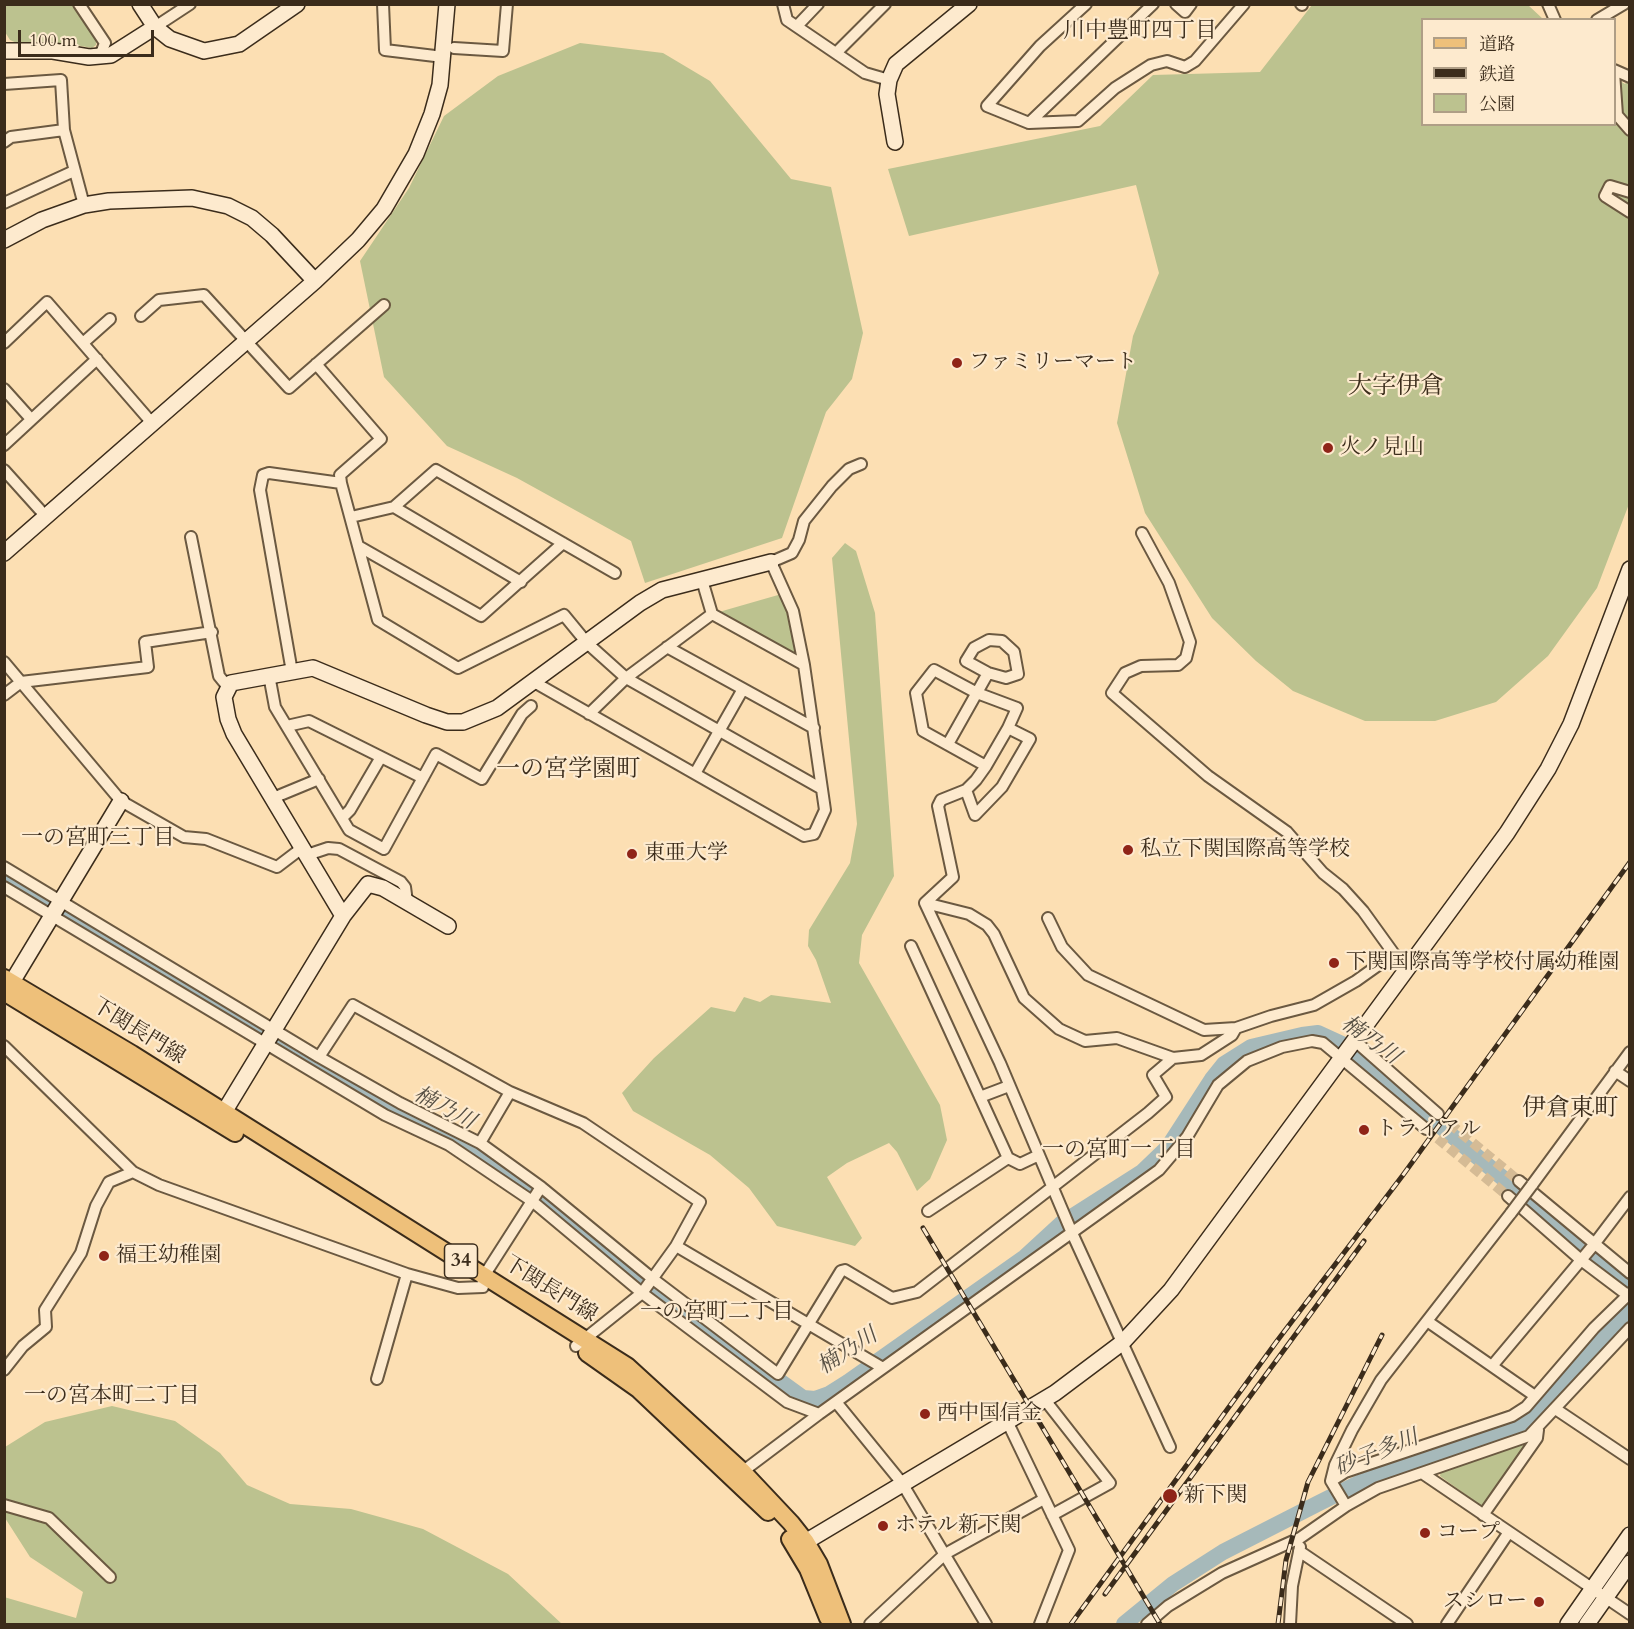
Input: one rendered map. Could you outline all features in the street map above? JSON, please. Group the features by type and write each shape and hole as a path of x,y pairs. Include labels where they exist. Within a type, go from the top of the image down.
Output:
{"main road":[{"name":"下関長門線","path":"6,988 220,1117 580,1342 738,1475 764,1508 802,1544 830,1589 842,1624"},
{"name":"下関長門線","path":"802,1544 830,1624"}],"street":[{"path":"79,4 105,43 100,56"},
{"path":"140,4 155,27 170,39 187,47 204,51 239,44 297,4"},
{"path":"6,49 111,55 190,4"},
{"path":"383,4 385,50 435,56"},
{"path":"4,553 315,281 358,240 384,209 416,153 440,84 447,4"},
{"path":"454,48 503,51 507,4"},
{"path":"783,4 787,20 865,73 889,80"},
{"path":"797,26 818,4"},
{"path":"836,52 885,4"},
{"path":"895,142 887,94 889,80 903,57 969,4"},
{"path":"1086,4 1040,46 987,106 1029,123 1078,121 1115,88 1151,65 1167,61 1185,67 1195,61 1244,4"},
{"path":"1029,123 1153,4"},
{"path":"1176,4 1185,12 1191,4"},
{"path":"1548,4 1554,18"},
{"path":"1601,18 1624,4"},
{"path":"4,84 61,80 64,130 84,205"},
{"path":"1616,100 1617,115 1629,130"},
{"path":"4,142 11,137 64,130"},
{"path":"4,203 74,171"},
{"path":"1629,192 1610,186 1605,196 1629,212"},
{"path":"4,240 42,220 84,205 172,197 192,198 228,206 267,230 315,281"},
{"path":"141,316 159,300 204,295 289,388 384,304"},
{"path":"4,343 47,302 152,423"},
{"path":"83,343 110,319"},
{"path":"4,445 97,359"},
{"path":"316,364 381,439 340,475 378,620 458,668 564,615 586,643 626,678 822,789"},
{"path":"4,389 31,419"},
{"path":"343,916 231,727 224,697 228,687 237,680 313,668 447,722 463,722 479,717 497,708 640,603 662,590 771,562 792,553 799,540 804,521 839,478 861,465"},
{"path":"4,470 40,510"},
{"path":"351,517 394,507 436,470 615,573"},
{"path":"292,672 260,482 263,476 276,472 341,483"},
{"path":"394,507 521,582"},
{"path":"1142,533 1169,583 1190,642 1186,658 1178,665 1141,666 1125,673 1112,693 1208,776 1287,832 1323,873 1343,889 1364,911 1394,954 1409,967"},
{"path":"191,537 212,632 219,676 228,687"},
{"path":"360,547 481,616 563,543"},
{"path":"534,682 804,836 814,834 825,810 814,728 793,611 771,562"},
{"path":"802,1544 1045,1400 1123,1342 1171,1290 1507,833 1548,769 1571,724 1629,569"},
{"path":"702,580 712,614 804,665"},
{"path":"589,714 626,678 712,614"},
{"path":"4,694 21,682 148,667 144,642 212,632"},
{"path":"989,640 1002,641 1014,652 1018,675 1006,678 988,673 966,661 974,648 989,640"},
{"path":"667,647 814,728"},
{"path":"4,662 121,801 184,837 206,839 277,867 305,851 339,849 401,882 405,887 407,902"},
{"path":"925,903 954,877 938,806 941,800 950,794 966,790 987,766 1017,708 977,693 934,670 916,693 923,731 987,766"},
{"path":"948,744 988,673"},
{"path":"269,675 275,706 349,830 384,849 436,754 482,779 522,714 531,706"},
{"path":"697,770 743,689"},
{"path":"287,726 309,721 423,778"},
{"path":"966,790 975,815 1002,786 1030,739 1008,728"},
{"path":"342,818 350,810 381,757"},
{"path":"273,798 319,779"},
{"path":"6,988 58,910 121,801"},
{"path":"4,867 58,910 269,1036 319,1057 400,1103 480,1143 541,1187 653,1280 778,1374 841,1271 845,1270 892,1298 917,1292 1166,1097 1153,1075 1173,1058"},
{"path":"220,1117 343,916 368,884 382,888 448,926"},
{"path":"4,886 58,910 269,1036 385,1115 449,1145 532,1201 642,1293 787,1402 819,1414"},
{"path":"925,903 969,914 987,926 994,934 1024,998 1059,1029 1085,1041 1117,1038 1173,1058 1200,1055 1232,1035 1236,1028"},
{"path":"925,903 1170,1447"},
{"path":"1048,918 1062,947 1088,975 1193,1027 1204,1030 1236,1028 1314,1005 1356,981 1394,954"},
{"path":"911,946 1008,1158 1020,1164 1039,1155"},
{"path":"319,1057 353,1005 510,1092 583,1123 700,1202 676,1246 642,1293 580,1342"},
{"path":"1354,1040 1438,1114"},
{"path":"738,1475 819,1414 1137,1188 1175,1154 1218,1085 1233,1070 1268,1051 1312,1041 1323,1043 1342,1056 1426,1130"},
{"path":"4,1046 133,1172 159,1185 406,1274 458,1288 482,1282 541,1187"},
{"path":"1345,1504 1332,1483 1335,1466 1352,1430 1381,1380 1511,1213 1629,1052"},
{"path":"1615,1071 1629,1081"},
{"path":"980,1097 1009,1086"},
{"path":"480,1143 510,1092"},
{"path":"928,1211 1008,1158"},
{"path":"4,1370 23,1346 46,1327 45,1310 81,1253 96,1206 110,1182 133,1172"},
{"path":"1332,1483 1345,1472 1512,1416 1526,1407 1594,1328 1629,1295 1519,1181"},
{"path":"1508,1196 1588,1252 1629,1273"},
{"path":"1492,1366 1588,1252 1629,1197"},
{"path":"676,1246 883,1368"},
{"path":"377,1379 406,1274"},
{"path":"1427,1321 1535,1396"},
{"path":"1147,1624 1168,1606 1222,1573 1300,1538 1345,1504 1378,1488 1517,1442 1538,1429 1557,1410 1629,1328"},
{"path":"1045,1400 1110,1483 1052,1515"},
{"path":"836,1402 902,1483 986,1624"},
{"path":"1557,1410 1629,1459"},
{"path":"1007,1421 1069,1550 1040,1624"},
{"path":"1483,1515 1537,1438 1538,1429"},
{"path":"1422,1473 1629,1614"},
{"path":"870,1624 945,1554 1044,1499"},
{"path":"4,1504 49,1518 110,1577"},
{"path":"1447,1624 1509,1532"},
{"path":"1587,1624 1599,1594 1629,1535"},
{"path":"1290,1624 1292,1586 1300,1538"},
{"path":"1299,1551 1407,1624"},
{"path":"1568,1624 1629,1563"}],"green space":[{"path":"4,5 74,5 96,38 96,45 92,48 65,43 19,44 10,40 5,32"},
{"path":"1312,5 1528,5 1542,18 1421,18 1421,126 1616,126 1616,79 1625,84 1629,78 1629,504 1597,588 1548,656 1496,702 1435,721 1365,721 1293,691 1256,661 1212,618 1145,513 1117,423 1133,336 1159,273 1136,185 909,236 888,169 1100,126 1153,75 1260,72"},
{"path":"580,43 663,53 710,81 791,179 831,187 863,333 852,379 826,412 782,538 645,583 631,541 517,478 447,446 384,377 360,261 409,188 444,116 498,76"},
{"path":"845,543 856,551 875,613 894,876 862,935 859,963 940,1105 947,1140 930,1179 917,1191 897,1152 889,1143 847,1163 827,1177 862,1238 855,1246 777,1226 749,1188 710,1155 633,1111 622,1093 654,1058 711,1007 735,1012 744,997 760,1002 771,995 831,1003 816,960 808,946 809,930 850,863 857,824 832,558"},
{"path":"785,593 804,665 712,614"},
{"path":"112,1406 175,1421 220,1453 247,1485 290,1504 351,1509 423,1529 508,1574 562,1624 5,1624 4,1597 76,1618 83,1592 30,1557 5,1518 5,1447 45,1422"},
{"path":"1530,1440 1484,1508 1440,1476 1441,1470"}],"waterway":[{"name":"楠乃川","path":"4,877 408,1117 438,1129 487,1157 654,1290 803,1398 815,1399 829,1394 848,1382 1025,1257 1062,1223 1142,1172 1168,1147 1224,1064 1251,1047 1302,1035 1318,1033 1342,1044 1630,1284"},
{"name":"砂子多川","path":"1124,1624 1173,1584 1223,1552 1319,1503 1359,1483 1412,1462 1505,1433 1524,1422 1544,1404 1587,1353 1630,1309"}],"tunnel":[{"path":"1438,1114 1519,1181"},
{"path":"1426,1129 1508,1196"}],"railway":[{"path":"1071,1624 1277,1341 1403,1175 1630,862"},
{"path":"923,1228 1160,1624"},
{"path":"1105,1594 1364,1241"},
{"path":"1278,1624 1286,1560 1308,1482 1382,1335"}],"place":[{"name":"ファミリーマート","path":"957,363"},
{"name":"火ノ見山","path":"1328,448"},
{"name":"私立下関国際高等学校","path":"1128,850"},
{"name":"東亜大学","path":"632,854"},
{"name":"下関国際高等学校付属幼稚園","path":"1334,963"},
{"name":"トライアル","path":"1364,1130"},
{"name":"福王幼稚園","path":"104,1256"},
{"name":"西中国信金","path":"925,1414"},
{"name":"新下関","path":"1170,1496"},
{"name":"ホテル新下関","path":"883,1526"},
{"name":"コープ","path":"1425,1533"},
{"name":"スシロー","path":"1539,1602"}],"district":[{"name":"川中豊町四丁目","path":"1140,32"},
{"name":"大字伊倉","path":"1396,387"},
{"name":"一の宮学園町","path":"568,770"},
{"name":"一の宮町三丁目","path":"98,839"},
{"name":"伊倉東町","path":"1570,1109"},
{"name":"一の宮町一丁目","path":"1119,1151"},
{"name":"一の宮町二丁目","path":"717,1313"},
{"name":"一の宮本町二丁目","path":"112,1397"}]}
